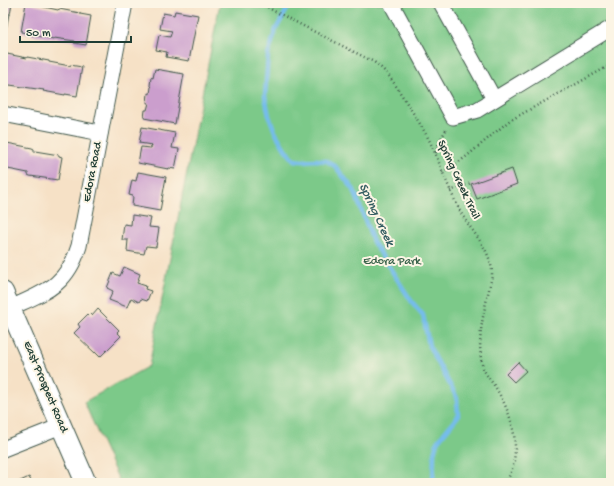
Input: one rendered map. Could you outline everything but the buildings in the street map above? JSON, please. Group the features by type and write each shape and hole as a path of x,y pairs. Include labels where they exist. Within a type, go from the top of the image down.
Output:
{"main road":[{"name":"East Prospect Road","path":"7,300 86,483"}],"street":[{"name":"Edora Road","path":"7,300 42,294 54,286 67,273 76,256 100,133 122,3"},
{"path":"391,3 453,117 477,110 611,28"},
{"path":"441,3 494,99"},
{"path":"3,114 100,133"},
{"path":"3,449 61,426"}],"path":[{"name":"Spring Creek Trail","path":"261,3 383,68 390,76 411,109 436,153 450,191 465,221 489,257 492,269 492,276 481,329 480,352 485,374 500,395 515,435 515,452 512,469 506,483"},
{"path":"442,172 452,168 509,121 607,67 611,67"},
{"path":"436,153 439,142 453,117"},
{"path":"450,191 471,184"}],"green space":[{"name":"Edora Park","path":"220,3 611,3 611,483 607,480 597,483 120,483 84,402 149,366"}],"waterway":[{"name":"Spring Creek","path":"289,6 276,29 268,55 265,96 269,116 275,132 285,149 294,160 327,161 335,166 354,190 373,242 412,302 423,315 429,346 457,398 458,416 437,442 434,453 433,483"}]}
